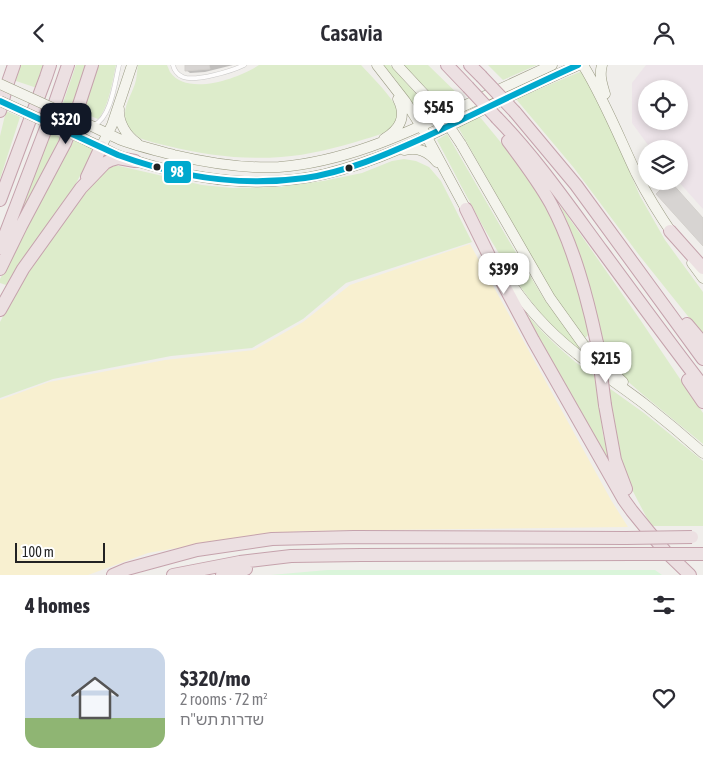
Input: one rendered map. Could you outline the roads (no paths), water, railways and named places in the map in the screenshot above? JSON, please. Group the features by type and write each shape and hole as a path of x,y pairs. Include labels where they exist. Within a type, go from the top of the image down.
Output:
{"highway":[{"path":"0,111 14,65"},
{"path":"0,200 50,65"},
{"path":"0,248 68,65"},
{"path":"0,269 65,143 92,65"},
{"path":"447,65 495,119 525,149 703,386"},
{"path":"470,65 515,112 570,177 703,343"},
{"path":"495,119 552,205 563,228 581,279 598,343 605,405 616,460 623,483 641,520 654,538"},
{"path":"81,188 101,147"},
{"path":"0,309 23,269 81,188 105,163 118,158 134,161"},
{"path":"591,204 703,359"},
{"path":"466,209 533,340 620,492 632,511 654,538 690,575"},
{"path":"670,231 703,268"},
{"path":"633,294 703,402"},
{"path":"113,575 197,550 272,539 354,537 697,537"},
{"path":"172,575 291,556 703,554"},
{"path":"222,575 291,556"}],"main road":[{"path":"101,147 119,106 132,65"},
{"path":"377,65 405,101 421,126 466,209 515,289 530,309 576,354 647,406 703,453"},
{"path":"397,65 436,108 461,144 550,299 570,327 583,344 647,406"},
{"path":"0,84 108,134 142,147 218,165 270,167 325,160 373,146 421,126 552,65"},
{"path":"386,155 578,65"},
{"path":"583,65 600,93 644,188 670,231 703,278"},
{"path":"602,65 600,70 601,80 614,126"},
{"path":"373,146 390,135 398,127 403,116 399,101 384,74"},
{"path":"0,101 118,155 181,174 254,181 278,181 325,174 386,155 418,149 429,154 445,171"},
{"path":"119,106 121,124 129,136 142,147"}],"lane":[{"path":"92,126 100,122 106,114 119,65"},
{"path":"173,65 178,74 190,78 221,73 244,65"}]}
